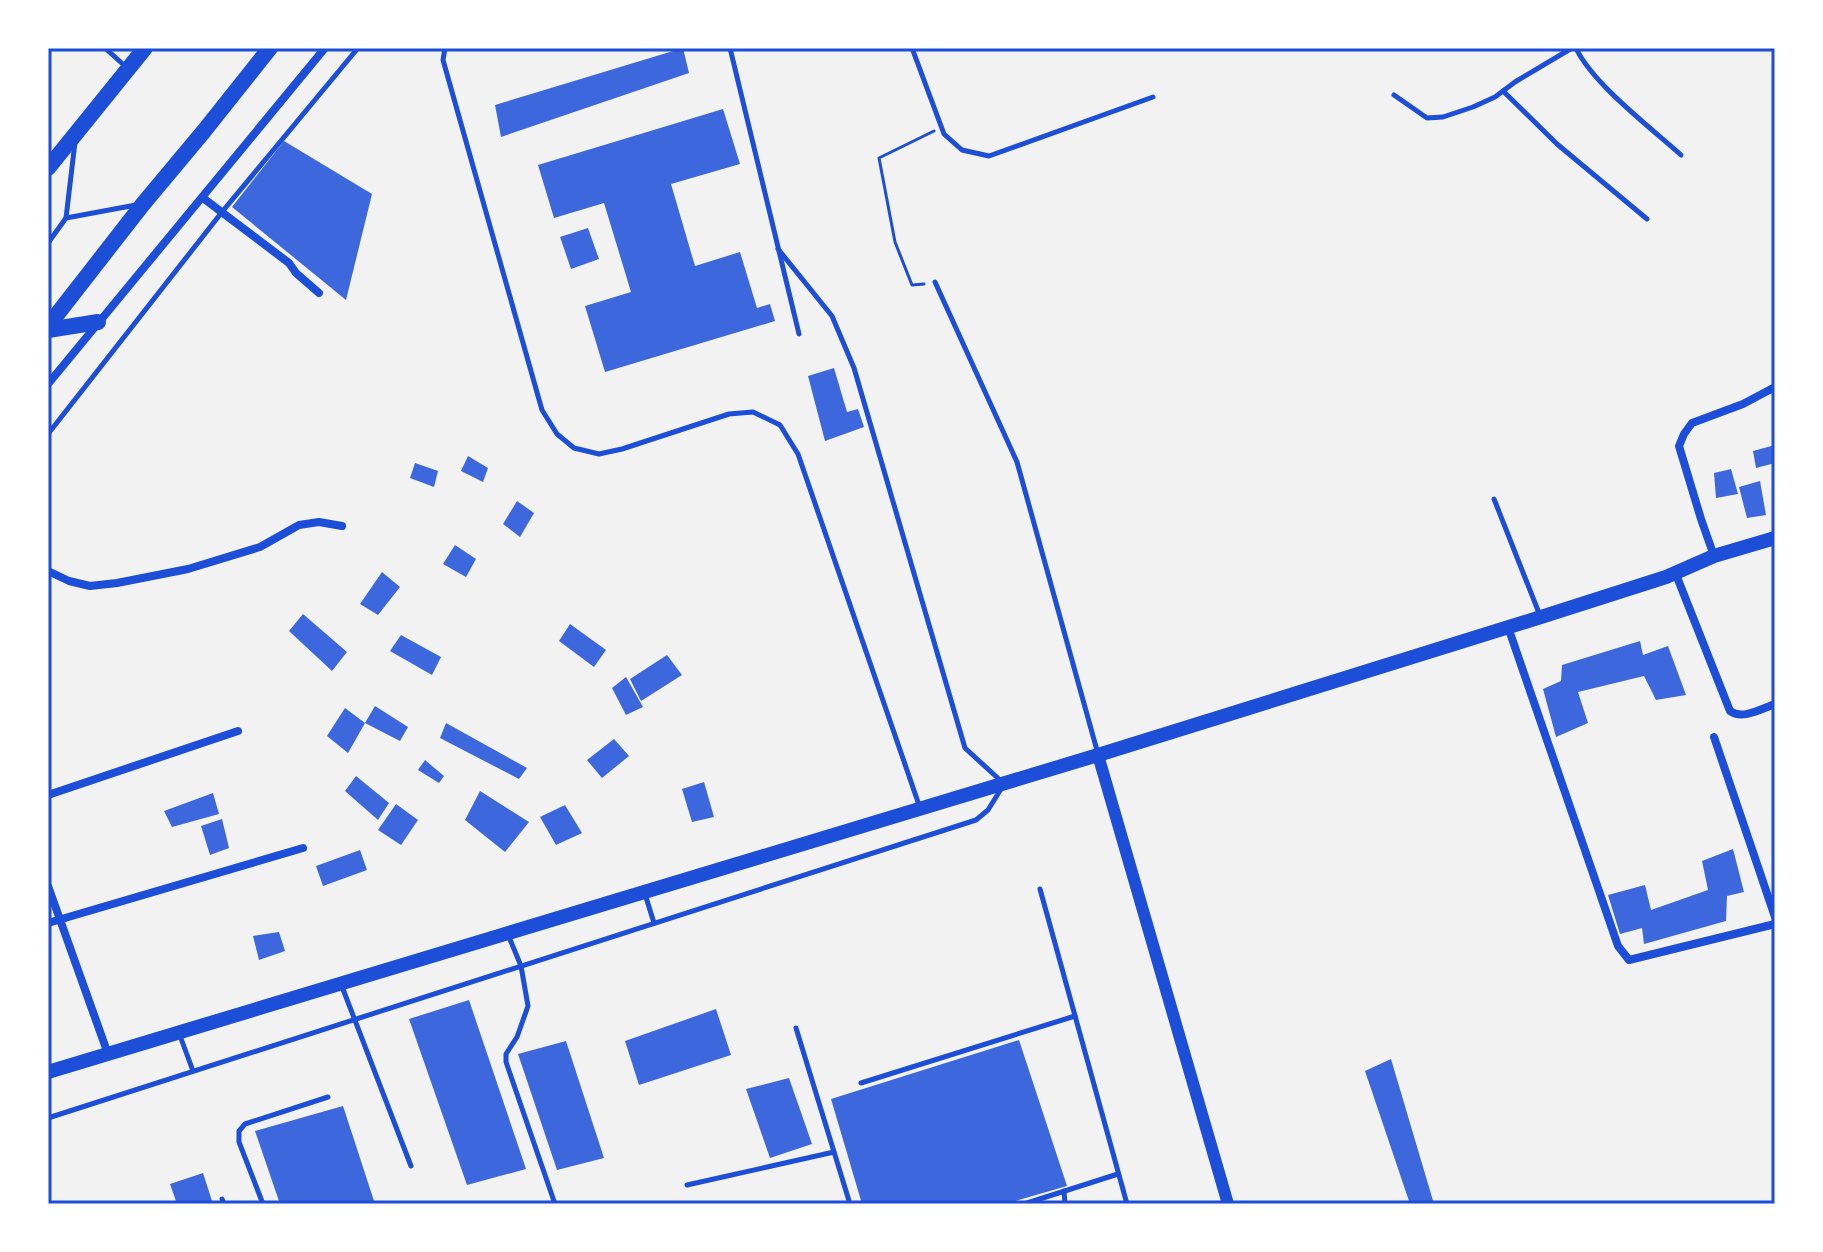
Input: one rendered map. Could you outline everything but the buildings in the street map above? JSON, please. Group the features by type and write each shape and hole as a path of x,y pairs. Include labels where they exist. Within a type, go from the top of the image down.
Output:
{"main road":[{"path":"48,168 145,48"},
{"path":"48,328 143,204 270,48"},
{"path":"48,328 98,322"},
{"path":"48,1072 921,810 1541,617 1714,556 1775,538"}],"street":[{"path":"48,384 325,48"},
{"path":"203,198 289,263 319,293"},
{"path":"1714,556 1679,446 1692,423 1743,404 1775,387"},
{"path":"48,571 90,586 117,583 188,569 260,547 299,525 319,522 342,526"},
{"path":"1675,572 1730,711 1741,715 1775,704"},
{"path":"1508,627 1618,946 1629,960 1775,924"},
{"path":"48,795 238,731"},
{"path":"1714,737 1775,917"},
{"path":"1098,755 1228,1204"},
{"path":"48,923 303,848"},
{"path":"48,886 108,1054"}],"lane":[{"path":"105,48 127,69"},
{"path":"48,434 222,212 358,48"},
{"path":"445,48 443,60 542,410 557,434 574,448 599,454 729,414 753,412 780,425 798,454 921,810"},
{"path":"730,48 799,334"},
{"path":"912,48 944,134 962,150 989,156 1153,97"},
{"path":"1394,95 1427,118 1443,117 1473,107 1574,48 1613,95 1681,155"},
{"path":"1503,91 1557,144 1647,219"},
{"path":"48,243 66,218 76,132"},
{"path":"66,218 143,204"},
{"path":"48,1118 976,820 988,810 1004,784 965,748 854,368 832,316 778,249"},
{"path":"935,282 1017,462 1098,755"},
{"path":"1494,499 1541,617"},
{"path":"1040,889 1127,1204"},
{"path":"645,893 654,923"},
{"path":"508,934 521,966 528,1006 517,1037 506,1054 506,1062 555,1204"},
{"path":"341,984 411,1166"},
{"path":"861,1083 1075,1016"},
{"path":"796,1028 850,1204"},
{"path":"179,1032 193,1071"},
{"path":"263,1204 239,1142 239,1131 245,1124 328,1097"},
{"path":"687,1185 834,1152"},
{"path":"1024,1204 1118,1174"},
{"path":"1064,1191 1065,1204"}],"path":[{"path":"935,282 912,285 895,242 879,158 942,128"}]}
